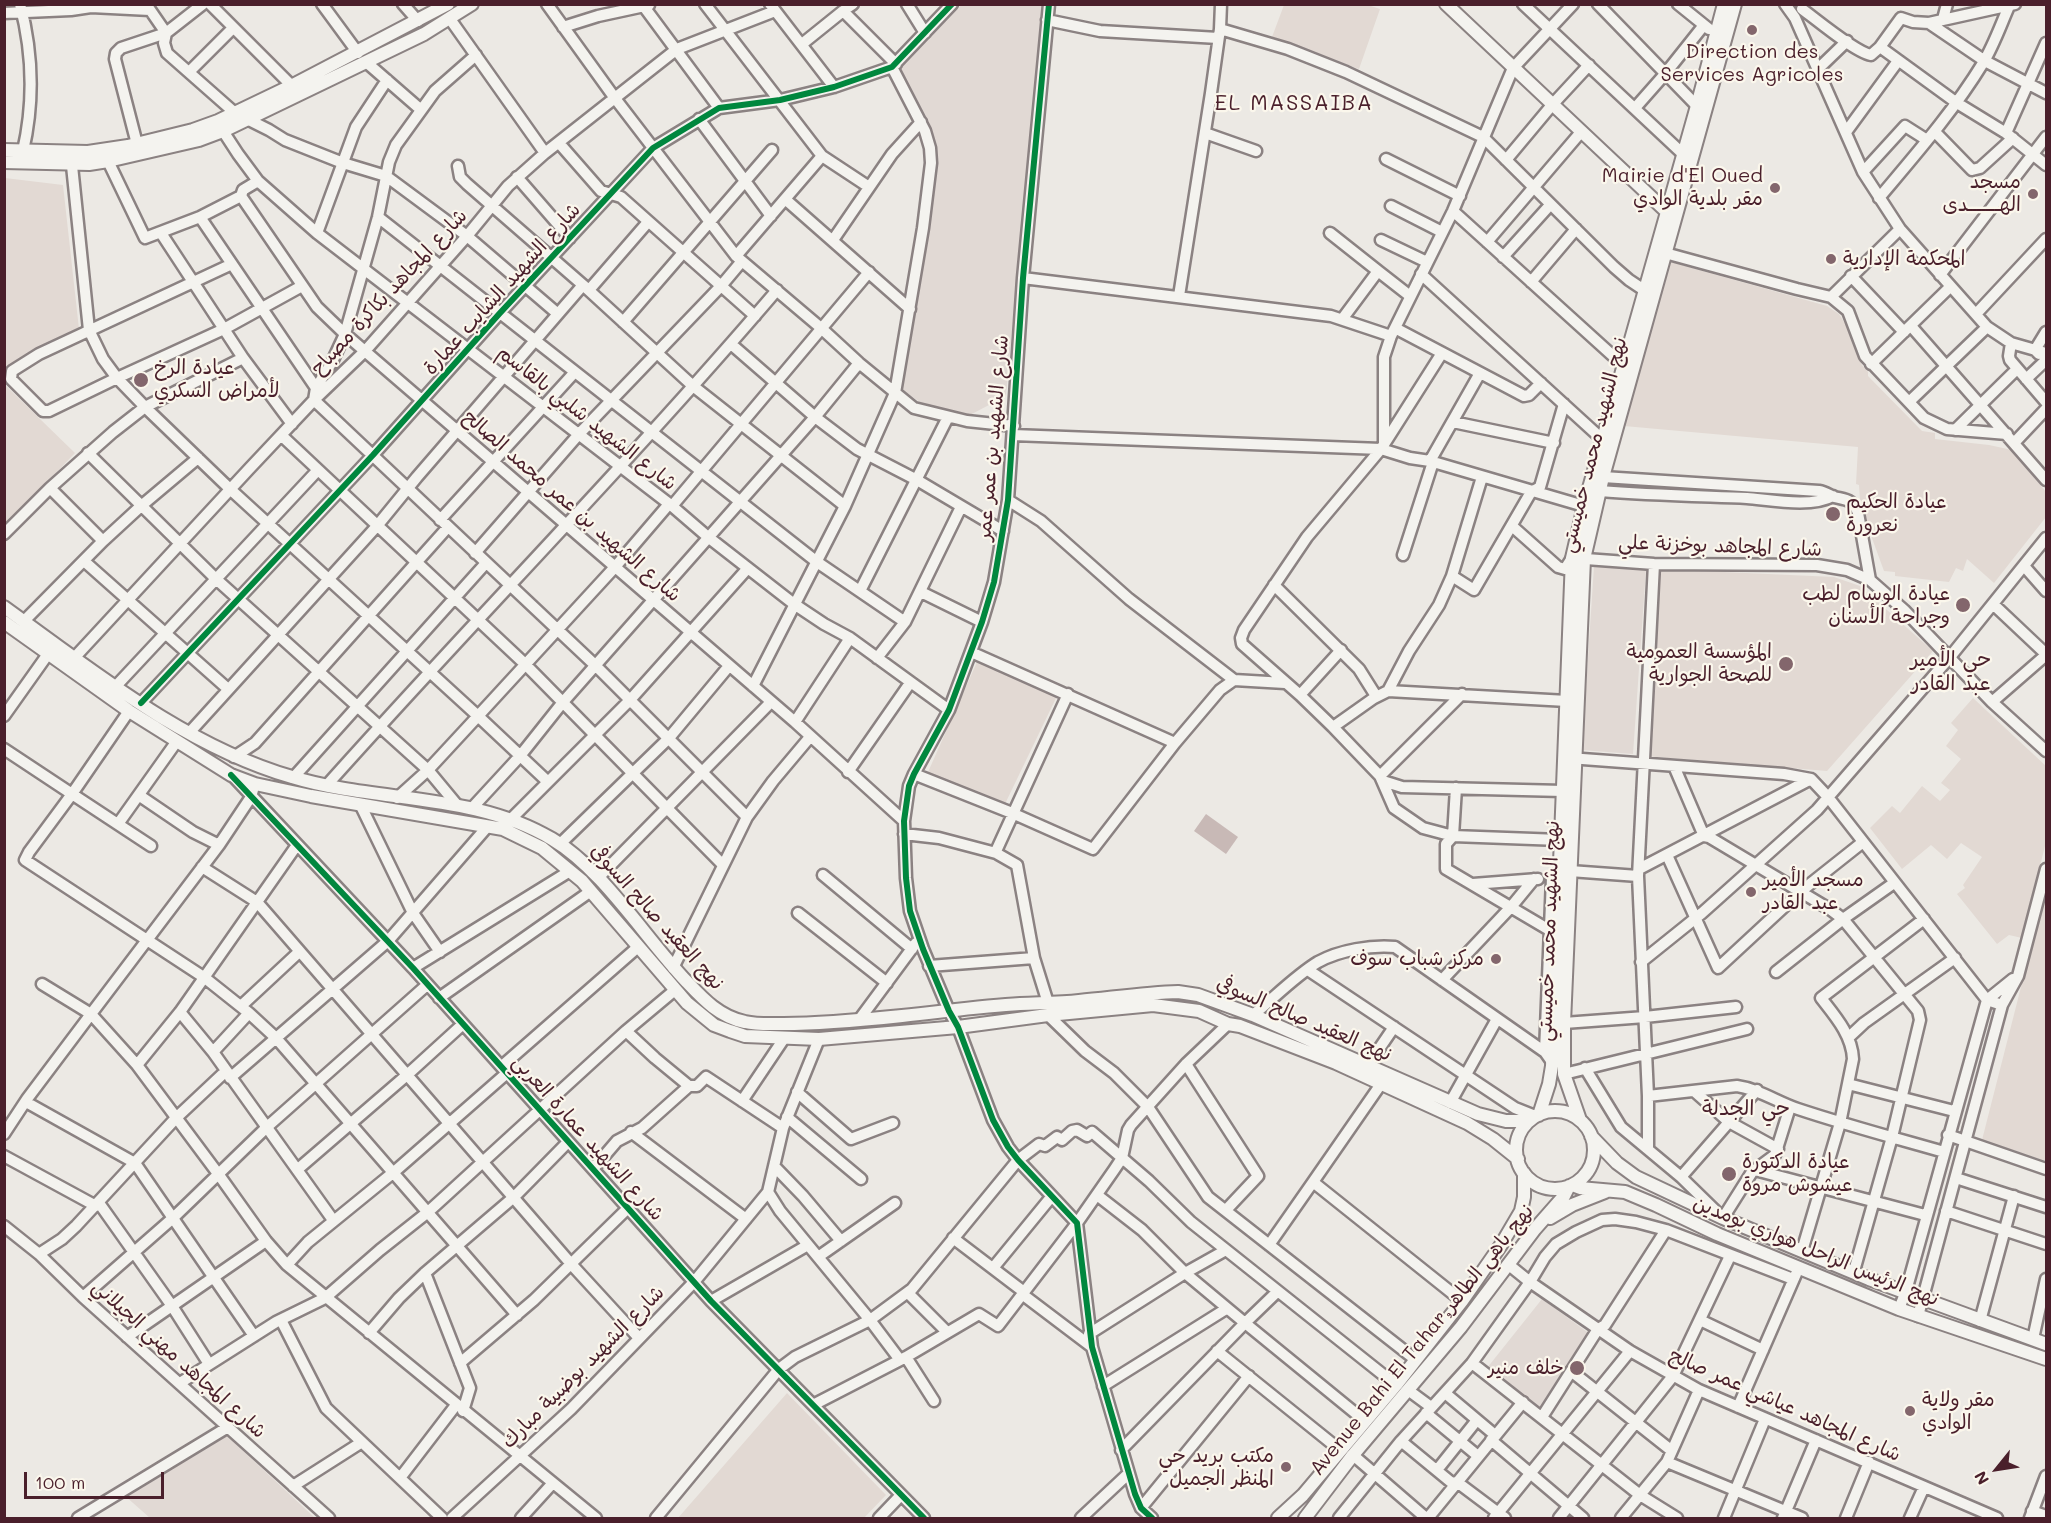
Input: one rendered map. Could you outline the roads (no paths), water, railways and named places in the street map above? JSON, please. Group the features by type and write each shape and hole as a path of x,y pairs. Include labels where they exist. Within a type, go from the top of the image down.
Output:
{"main road":[{"path":"4,150 108,161 188,143 223,131 295,90 362,57 450,19 472,4"},
{"name":"نهج الشهيد محمد خميستي","path":"1534,1117 1549,1084 1560,875 1569,758 1578,559 1600,491 1665,252 1683,154 1724,4"},
{"name":"نهج الشهيد محمد خميستي","path":"1580,1120 1564,1074 1560,840 1563,790 1569,758 1567,701 1584,506 1644,290 1671,213 1735,4"},
{"path":"362,57 418,21 448,5"},
{"path":"1448,5 1552,105 1671,213"},
{"path":"4,162 71,158 88,152 137,144 193,130 295,90"},
{"name":"نهج العقيد صالح السوفي","path":"6,615 24,621 141,703 189,733 250,764 293,778 327,785 397,798 473,807 511,819 560,844 578,857 598,878 673,968 710,1005 735,1020 775,1024 860,1020 949,1011 1153,1005 1199,1011 1228,1024 1240,1026 1336,1063 1381,1083 1467,1123 1493,1139 1518,1159"},
{"name":"نهج العقيد صالح السوفي","path":"6,615 48,654 129,711 231,775 255,784 361,806 503,829 542,848 591,891 687,1003 714,1025 745,1036 819,1039 958,1027 1048,1009 1178,992 1198,995 1253,1015 1450,1103 1491,1118 1534,1117"},
{"path":"231,775 230,767 234,757"},
{"path":"250,764 255,784"},
{"path":"1549,1111 1560,1111 1580,1120 1591,1136 1594,1148 1593,1159 1581,1179 1570,1185 1549,1188 1540,1185 1524,1173 1518,1159 1518,1138 1534,1117 1549,1111"},
{"name":"نهج الرئيس الراحل هواري بومدين","path":"1591,1136 1617,1163 1636,1177 1723,1218 1980,1321 2046,1344"},
{"name":"Avenue Bahi El Tahar,نهج باهي الطاهر","path":"1278,1518 1303,1495 1396,1385 1462,1301 1501,1245 1521,1211 1524,1197 1524,1173"},
{"name":"نهج الرئيس الراحل هواري بومدين","path":"1570,1185 1625,1192 1717,1234 1796,1274 2046,1359"},
{"name":"Avenue Bahi El Tahar,نهج باهي الطاهر","path":"1305,1518 1353,1455 1564,1196 1570,1185"},
{"path":"1535,1229 1572,1205 1612,1190"}],"street":[{"path":"137,144 115,56 118,50 124,47 166,33 203,4"},
{"path":"210,4 295,90"},
{"path":"322,4 362,57 420,109"},
{"path":"403,4 418,21"},
{"path":"547,4 614,98 739,259 914,408 1013,431 1383,447 1410,458 1432,461 1584,506"},
{"path":"705,4 822,156 869,187"},
{"path":"907,4 925,33"},
{"name":"شارع الشهيد الشايب عمارة","path":"141,703 340,491 653,148 719,108 780,100 834,87 894,66 952,4"},
{"name":"شارع الشهيد بن عمر عمر","path":"1049,4 1023,278 1008,500 1003,531 994,582 971,652 949,710 909,786 904,821 904,853 910,910 919,939 958,1027 993,1120 1008,1148 1077,1223"},
{"path":"1179,296 1205,133 1221,4"},
{"path":"1523,4 1683,154"},
{"path":"1383,447 1384,357 1393,332 1460,196 1513,68 1573,4"},
{"path":"1598,4 1697,106"},
{"path":"1678,4 1717,33"},
{"path":"1785,4 1795,18 1863,172 1900,229 1987,327 2011,343 2046,353"},
{"path":"1943,19 1947,4"},
{"path":"563,27 645,5 719,108"},
{"path":"1795,18 1804,7 1868,55 1874,54 1901,18 1913,22 1929,23 2011,5"},
{"path":"1879,198 1957,103 1984,61 2011,5"},
{"path":"4,13 21,8 148,7 166,33 164,43 167,53 235,113 285,140 343,163 386,176 467,236 558,314"},
{"path":"21,8 32,78 29,126 23,151"},
{"path":"772,8 834,87"},
{"name":"شارع المجاهد بكاكرة مصباح","path":"75,657 314,400 365,351 442,266 517,177 677,49 726,30 772,8"},
{"path":"753,686 845,506 895,393 923,228 931,163 930,148 921,122 894,66 848,8 802,44"},
{"path":"450,19 545,153"},
{"path":"1047,20 1100,31 1219,34 1288,49 1346,72 1483,137 1576,230 1629,280 1644,290"},
{"path":"1929,23 1984,61 2046,93"},
{"path":"1635,108 1704,25"},
{"path":"189,72 233,28"},
{"path":"1818,69 1847,41"},
{"path":"1863,172 1905,126 1931,136 1972,170 1980,168 2010,135 2046,43"},
{"path":"1880,47 1957,103 2010,135 2046,165"},
{"path":"476,55 435,91 396,145 345,334 316,388 314,400 596,666 747,817"},
{"path":"1846,132 1898,61"},
{"path":"1506,160 1589,65"},
{"path":"317,233 356,127 387,80"},
{"path":"699,119 771,216"},
{"path":"833,240 892,154 921,122"},
{"name":"شارع الشهيد شلبي بالقاسم","path":"223,131 258,181 317,233 579,434 794,604 850,638 949,710"},
{"path":"1487,242 1581,132"},
{"path":"1205,133 1256,151"},
{"path":"1940,275 2046,137"},
{"path":"559,143 601,191 621,197 755,316"},
{"path":"623,322 772,150"},
{"path":"475,553 579,434 721,286 771,216 822,156"},
{"path":"71,158 89,330 103,359 117,378 268,525 430,670 548,781"},
{"path":"1386,159 1460,196"},
{"path":"108,161 145,238 200,217 241,196 243,190 258,181"},
{"path":"458,166 460,177 586,287 693,386 845,506"},
{"path":"517,177 570,238"},
{"name":"شارع الشهيد بن عمر محمد الصالح","path":"241,196 316,307 422,402 795,722 904,821"},
{"path":"786,199 910,309"},
{"path":"1503,257 1550,205"},
{"path":"1391,206 1442,232"},
{"path":"1453,211 1623,365"},
{"path":"200,217 316,388"},
{"path":"378,217 817,562 905,622"},
{"path":"189,733 377,526 558,314 648,222"},
{"path":"1831,297 1900,229"},
{"path":"1531,282 1576,230"},
{"path":"161,233 243,358 292,424"},
{"path":"1330,233 1410,296"},
{"path":"1976,314 2046,238"},
{"path":"1381,240 1427,262"},
{"path":"1665,252 1797,290 1831,297 1848,311 1865,356 1871,364 1924,418 1934,424 1956,430 2011,438 2046,409"},
{"path":"232,264 39,354 10,373 11,380 45,412 224,329 302,286"},
{"path":"1343,318 1378,271"},
{"path":"397,798 428,770 702,472 869,273"},
{"path":"1421,274 1603,440"},
{"path":"1851,276 1947,366 2046,480"},
{"path":"1023,278 1343,318 1393,332 1442,353 1524,396 1529,395 1540,382"},
{"path":"1871,364 1950,287"},
{"path":"327,785 430,670 693,386 777,291"},
{"path":"1909,402 1987,327"},
{"path":"2035,350 2046,332"},
{"path":"2011,343 2008,356 2046,402"},
{"path":"731,344 815,417 857,449 917,480 1003,531"},
{"path":"2026,379 2046,360 2035,350"},
{"path":"1442,353 1383,447 1307,537 1244,630 1241,642 1333,727 1381,778 1394,808 1423,828 1453,836 1560,840"},
{"path":"4,534 88,453 145,407 243,358"},
{"path":"473,807 815,417 859,363"},
{"path":"1956,430 2017,369"},
{"path":"234,757 255,743 416,563 492,462 574,372"},
{"path":"1403,555 1432,461 1480,373"},
{"path":"1452,576 1474,590 1532,492 1540,487 1564,404"},
{"path":"861,591 948,417"},
{"path":"1453,422 1554,443"},
{"path":"281,435 525,664 723,865"},
{"path":"88,453 216,579 428,770 457,806"},
{"path":"24,621 103,541 198,458"},
{"path":"116,686 317,471"},
{"path":"1388,691 1409,651 1439,605 1452,576 1482,477"},
{"path":"1602,477 1819,491 1843,497 1855,506 1863,532 1870,580"},
{"path":"1718,485 1718,498"},
{"path":"1734,498 1735,486"},
{"path":"50,488 103,541"},
{"path":"1600,491 1820,501 1833,496"},
{"path":"1008,500 1041,521 1129,599 1234,680 1285,683"},
{"path":"877,658 905,622 961,507"},
{"name":"شارع المجاهد بوخزنة علي","path":"1512,526 1558,567 1565,569 1578,559 1654,564 1817,565 1847,570 1870,580 1904,610 1992,702 2046,751"},
{"path":"1641,962 1758,865 1817,810 1950,657 2046,538"},
{"path":"84,561 228,689"},
{"path":"293,778 486,563"},
{"path":"1648,1148 1648,1096 1638,873 1654,564"},
{"path":"2024,566 2046,591"},
{"path":"511,819 630,700 748,568"},
{"path":"1274,585 1359,669 1376,696"},
{"path":"921,592 982,622"},
{"path":"1992,702 2046,654 1993,604"},
{"path":"795,722 850,638"},
{"path":"1300,695 1341,650"},
{"path":"971,652 1175,743"},
{"path":"4,716 48,654"},
{"path":"560,844 669,738 729,666"},
{"path":"914,774 1012,813 1093,849 1175,743 1220,690 1234,680"},
{"path":"848,772 910,683"},
{"path":"1333,727 1376,696 1388,691 1567,701"},
{"path":"996,853 998,843 1068,694"},
{"path":"1381,778 1462,694"},
{"path":"598,878 771,702"},
{"path":"129,711 25,860 205,978 276,1038 517,1315"},
{"path":"673,968 747,817 773,781 810,737"},
{"path":"118,824 177,741"},
{"path":"4,749 151,846"},
{"path":"1569,758 1784,774 1811,779 1828,796 1987,1000 2002,1005"},
{"path":"1674,766 1704,836"},
{"name":"شارع الشهيد عمارة العربي","path":"231,775 388,940 711,1301 924,1518"},
{"path":"1381,778 1402,787 1563,790"},
{"path":"1472,885 1560,875 1638,873 1667,855 1811,779"},
{"path":"4,1134 219,844 251,797 255,784"},
{"path":"1456,788 1453,836 1446,844 1446,869 1551,931"},
{"path":"140,796 193,832 219,844"},
{"path":"361,806 413,913 440,952"},
{"path":"39,1254 62,1239 176,1118 276,1038 388,940 488,826"},
{"path":"904,834 939,838 996,853 1017,865 1034,958 1048,1009 1085,1052 1114,1073 1148,1107 1208,1197 1416,1360"},
{"path":"1704,836 1758,865 1843,919 1917,1008 1920,1020 1892,1137 1854,1271"},
{"path":"1667,855 1718,968 1800,892 1863,842"},
{"path":"137,1065 205,978 297,845"},
{"path":"202,867 257,902 331,990 639,1338"},
{"path":"1918,1316 2002,1005 2018,976 2046,868"},
{"path":"413,968 570,871"},
{"path":"823,875 912,949"},
{"path":"1549,1057 1551,931 1560,875"},
{"path":"1442,980 1511,907 1534,879"},
{"path":"1776,972 1843,919 1894,883"},
{"path":"439,998 591,891"},
{"path":"798,913 887,983"},
{"path":"1802,1251 1840,1123 1853,1059 1853,1048 1848,1038 1821,998 1924,919"},
{"path":"860,1020 919,939"},
{"path":"1253,1015 1308,970 1331,957 1380,946 1395,947 1549,1057"},
{"path":"287,1266 308,1242 333,1220 394,1172 450,1123 638,947"},
{"path":"213,1052 245,1010 298,952"},
{"path":"929,966 1034,958"},
{"path":"1848,1038 1864,1023 1955,958"},
{"path":"1308,970 1515,1108 1534,1117"},
{"path":"1899,1309 1906,1291 1925,1215 1987,1000 2018,976"},
{"path":"42,984 91,1014 137,1065 266,1241 287,1266 596,1518"},
{"path":"83,1297 173,1218 267,1127 427,985"},
{"path":"180,1383 281,1320 325,1298 428,1212 626,1031 675,990"},
{"path":"1564,1023 1736,1007"},
{"path":"180,1012 213,1052 333,1220"},
{"path":"1450,1103 1497,1019"},
{"path":"298,1169 407,1076 463,1024"},
{"path":"813,1405 903,1359 979,1314 998,1326 1077,1223 1122,1158 1128,1130 1186,1064 1228,1024"},
{"path":"1368,1065 1394,1027"},
{"path":"1564,1074 1747,1029"},
{"path":"626,1031 689,1086 697,1086 706,1077 742,1101 785,1122 861,1179"},
{"path":"742,1101 785,1037"},
{"name":"شارع الشهيد بوضبية مبارك","path":"452,1518 571,1408 639,1338 694,1281 768,1192 785,1122 819,1039"},
{"path":"1186,1064 1258,1176 1226,1210"},
{"path":"1585,1068 1617,1122 1723,1218 1755,1170 1775,1155 1790,1107"},
{"path":"1269,1245 1381,1083"},
{"path":"1848,1084 1954,1112"},
{"path":"593,1169 617,1141 642,1128 689,1086"},
{"path":"1648,1096 1737,1086 1757,1090 1790,1107 1840,1123 1944,1152"},
{"path":"1681,1178 1757,1090"},
{"path":"1694,1091 1729,1122 1778,1149"},
{"path":"797,1092 851,1139 893,1123"},
{"path":"26,1102 135,1163 254,1336"},
{"path":"656,1518 779,1369 795,1357 870,1320 908,1293 922,1279 1018,1160 1039,1144 1045,1146 1058,1137 1062,1140 1072,1131 1077,1130 1087,1136 1092,1132 1191,1222 1276,1292 1396,1385"},
{"path":"631,1132 746,1219"},
{"path":"1948,1135 2046,1168"},
{"path":"369,1333 399,1298 425,1273 514,1197 568,1142"},
{"path":"4,1156 97,1204 172,1306 209,1364"},
{"path":"774,1166 841,1241"},
{"path":"1755,1170 1925,1215"},
{"path":"1956,1178 2046,1207"},
{"path":"1313,1182 1462,1301"},
{"path":"768,1192 780,1211 903,1359 934,1401"},
{"path":"1097,1195 1142,1230 1185,1273 1226,1309 1365,1421"},
{"path":"993,1268 1052,1196"},
{"path":"1980,1321 2014,1196"},
{"path":"818,1257 894,1203"},
{"path":"460,1363 572,1265 627,1209"},
{"path":"1946,1211 2046,1244"},
{"path":"1343,1517 1401,1441 1472,1363 1556,1244 1593,1224 1615,1219 1636,1222 1666,1230 1730,1256 1796,1274 1738,1407"},
{"path":"1077,1223 1092,1347 1136,1499 1141,1508 1152,1518"},
{"name":"شارع المجاهد مهني الجيلاني","path":"4,1226 39,1254 83,1297 329,1518"},
{"path":"1542,1417 1598,1329 1605,1326 1666,1230"},
{"path":"953,1238 1092,1347"},
{"path":"127,1337 266,1241"},
{"path":"711,1301 808,1245"},
{"path":"1089,1334 1185,1273 1226,1250"},
{"path":"1559,1518 1673,1376 1730,1256"},
{"name":"شارع المجاهد عياشي عمر صالح","path":"1509,1265 1630,1351 1699,1390 1869,1462 1977,1514 1997,1518"},
{"path":"400,1478 459,1408 470,1388 425,1273"},
{"path":"2033,1339 2046,1279"},
{"path":"1121,1450 1276,1292"},
{"path":"908,1293 947,1332"},
{"path":"1103,1386 1226,1309"},
{"path":"281,1320 326,1408 442,1518"},
{"path":"1700,1320 1763,1350"},
{"path":"1217,1351 1340,1450"},
{"path":"1401,1441 1452,1483 1457,1482 1499,1517 1596,1391 1630,1351"},
{"path":"1472,1363 1640,1495 1677,1518"},
{"path":"1571,1371 1636,1423 1670,1456 1785,1515 1802,1518"},
{"path":"1141,1508 1249,1376"},
{"path":"1408,1390 1478,1456"},
{"path":"1621,1518 1670,1456 1699,1390"},
{"path":"1445,1393 1477,1420 1531,1475 1583,1518"},
{"path":"1353,1455 1427,1518 1523,1402"},
{"path":"1724,1518 1765,1419"},
{"path":"1437,1470 1477,1420"},
{"path":"78,1518 228,1427"},
{"path":"1785,1515 1816,1440"},
{"path":"293,1486 362,1442"},
{"path":"1846,1518 1869,1462"},
{"path":"1081,1518 1128,1474"},
{"path":"2046,1476 2031,1515 2046,1516"},
{"path":"521,1518 552,1484"},
{"path":"1911,1518 1924,1487"},
{"path":"879,1518 901,1495"}],"place":[{"name":"Direction des Services Agricoles","path":"1752,30"},
{"name":"Mairie d'El Oued مقر بلدية الوادي","path":"1775,188"},
{"name":"مسجد الهـــــــدى","path":"2033,194"},
{"name":"المحكمة الإدارية","path":"1831,259"},
{"name":"عيادة الرخ لأمراض السكري","path":"141,380"},
{"name":"عيادة الحكيم نعرورة","path":"1833,514"},
{"name":"عيادة الوسام لطب وجراحة الأسنان","path":"1963,605"},
{"name":"المؤسسة العمومية للصحة الجوارية","path":"1786,664"},
{"name":"مسجد الأمير عبد القادر","path":"1751,892"},
{"name":"مركز شباب سوف","path":"1496,959"},
{"name":"عيادة الدكتورة عيشوش مروة","path":"1729,1174"},
{"name":"خلف منير","path":"1577,1368"},
{"name":"مقر ولاية الوادي","path":"1910,1411"},
{"name":"مكتب بريد حي المنظر الجميل","path":"1286,1467"}],"district":[{"name":"EL MASSAIBA","path":"1294,103"},
{"name":"حي الأمير عبد القادر","path":"1951,672"},
{"name":"حي الجدلة","path":"1746,1109"}]}
